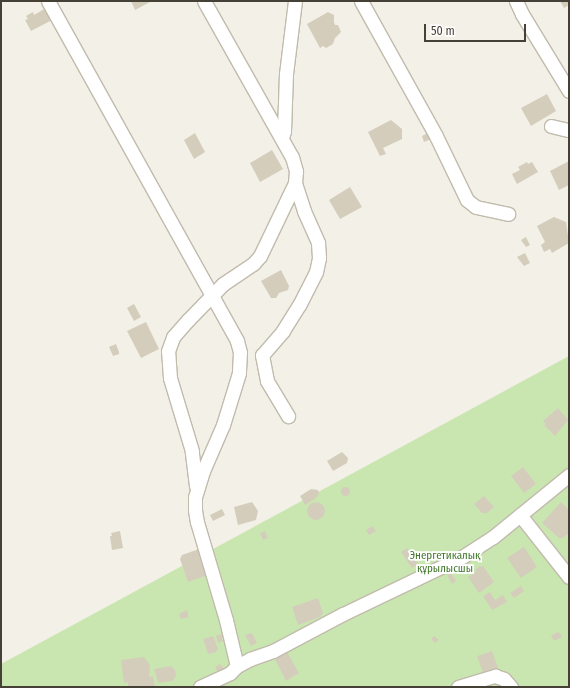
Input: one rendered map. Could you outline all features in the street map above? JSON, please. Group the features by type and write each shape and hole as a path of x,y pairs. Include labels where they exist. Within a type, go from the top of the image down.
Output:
{"street":[{"path":"48,1 237,341 240,352 239,373 223,425 203,472 197,491 195,510 197,522 226,620 237,666"},
{"path":"197,491 192,451 170,378 168,351 173,337 211,296 223,284 253,264 260,256 295,183 296,171 282,138 204,1"},
{"path":"282,138 284,131 286,74 295,1"},
{"path":"361,1 436,136 467,200 476,207 508,214"},
{"path":"516,1 522,14 569,91"},
{"path":"551,126 569,130"},
{"path":"288,416 267,382 262,355 283,331 299,305 316,272 319,258 318,243 304,211 295,183"},
{"path":"207,686 230,673 237,666 250,659 273,651 343,614 462,557 493,537 569,475"},
{"path":"520,515 569,577"},
{"path":"458,687 490,677 507,683"}],"green space":[{"name":"Энергетикалық құрылысшы","path":"569,356 569,687 1,687 1,664"}],"building":[{"path":"131,1 152,1 135,10"},
{"path":"560,1 569,1 569,5 564,8"},
{"path":"46,8 52,20 31,31 25,20 28,19 26,16 33,12 34,15"},
{"path":"328,12 334,15 335,25 338,25 341,32 335,38 333,44 326,48 323,46 320,48 307,24"},
{"path":"547,94 556,111 531,126 521,108"},
{"path":"391,120 402,129 402,139 383,148 386,154 380,156 368,132"},
{"path":"195,133 205,152 194,159 184,140"},
{"path":"428,133 431,139 424,142 422,136"},
{"path":"272,150 283,169 260,182 250,163"},
{"path":"569,161 569,185 559,190 550,171"},
{"path":"527,162 528,164 532,162 538,172 517,184 512,174 520,170 518,167"},
{"path":"350,187 362,207 340,219 329,200"},
{"path":"554,217 566,222 569,243 552,253 550,249 544,252 541,245 545,242 537,226"},
{"path":"526,237 530,245 526,247 521,240"},
{"path":"525,253 530,263 524,266 517,257"},
{"path":"281,270 289,286 288,290 279,293 276,298 271,298 261,281"},
{"path":"134,304 141,317 134,321 127,308"},
{"path":"146,322 159,349 141,358 127,331"},
{"path":"116,344 119,354 113,356 109,347"},
{"path":"558,408 568,420 555,436 544,425 546,424 543,421"},
{"path":"342,452 348,458 347,463 333,471 327,461"},
{"path":"523,467 536,484 524,493 511,476"},
{"path":"343,487 347,487 349,491 347,495 343,495 341,493 341,489"},
{"path":"311,489 318,490 319,493 316,498 305,505 300,496"},
{"path":"484,496 494,507 487,513 482,513 474,504"},
{"path":"252,502 258,511 256,520 238,525 234,507"},
{"path":"316,502 322,505 325,511 322,517 316,520 310,517 307,511 310,505"},
{"path":"561,502 569,510 569,533 563,538 559,538 542,523"},
{"path":"222,509 225,515 213,521 210,515"},
{"path":"372,526 376,531 369,535 366,530"},
{"path":"120,531 123,548 112,550 111,533"},
{"path":"265,531 268,538 263,540 260,533"},
{"path":"524,547 537,567 521,578 507,558"},
{"path":"407,548 418,564 412,568 401,552"},
{"path":"199,549 208,575 188,582 180,559 182,555"},
{"path":"480,566 483,566 494,582 479,593 468,577 476,572 475,570"},
{"path":"451,573 456,581 452,584 447,575"},
{"path":"521,586 524,591 514,598 510,593"},
{"path":"490,592 495,600 503,595 507,602 492,610 483,596"},
{"path":"318,598 323,613 320,617 298,625 292,607"},
{"path":"187,610 189,617 181,619 179,614"},
{"path":"559,632 562,637 554,641 551,635"},
{"path":"252,633 257,643 251,646 245,635"},
{"path":"221,634 223,641 218,643 216,636"},
{"path":"213,636 218,649 216,652 208,654 203,639"},
{"path":"434,636 439,640 435,643 431,639"},
{"path":"492,651 498,668 483,673 477,656"},
{"path":"287,652 299,673 286,681 275,659"},
{"path":"144,657 150,665 149,677 153,676 155,687 128,687 128,682 124,683 121,660"},
{"path":"220,664 225,670 219,674 215,667"},
{"path":"171,666 175,670 176,676 173,681 158,683 154,669"}]}
